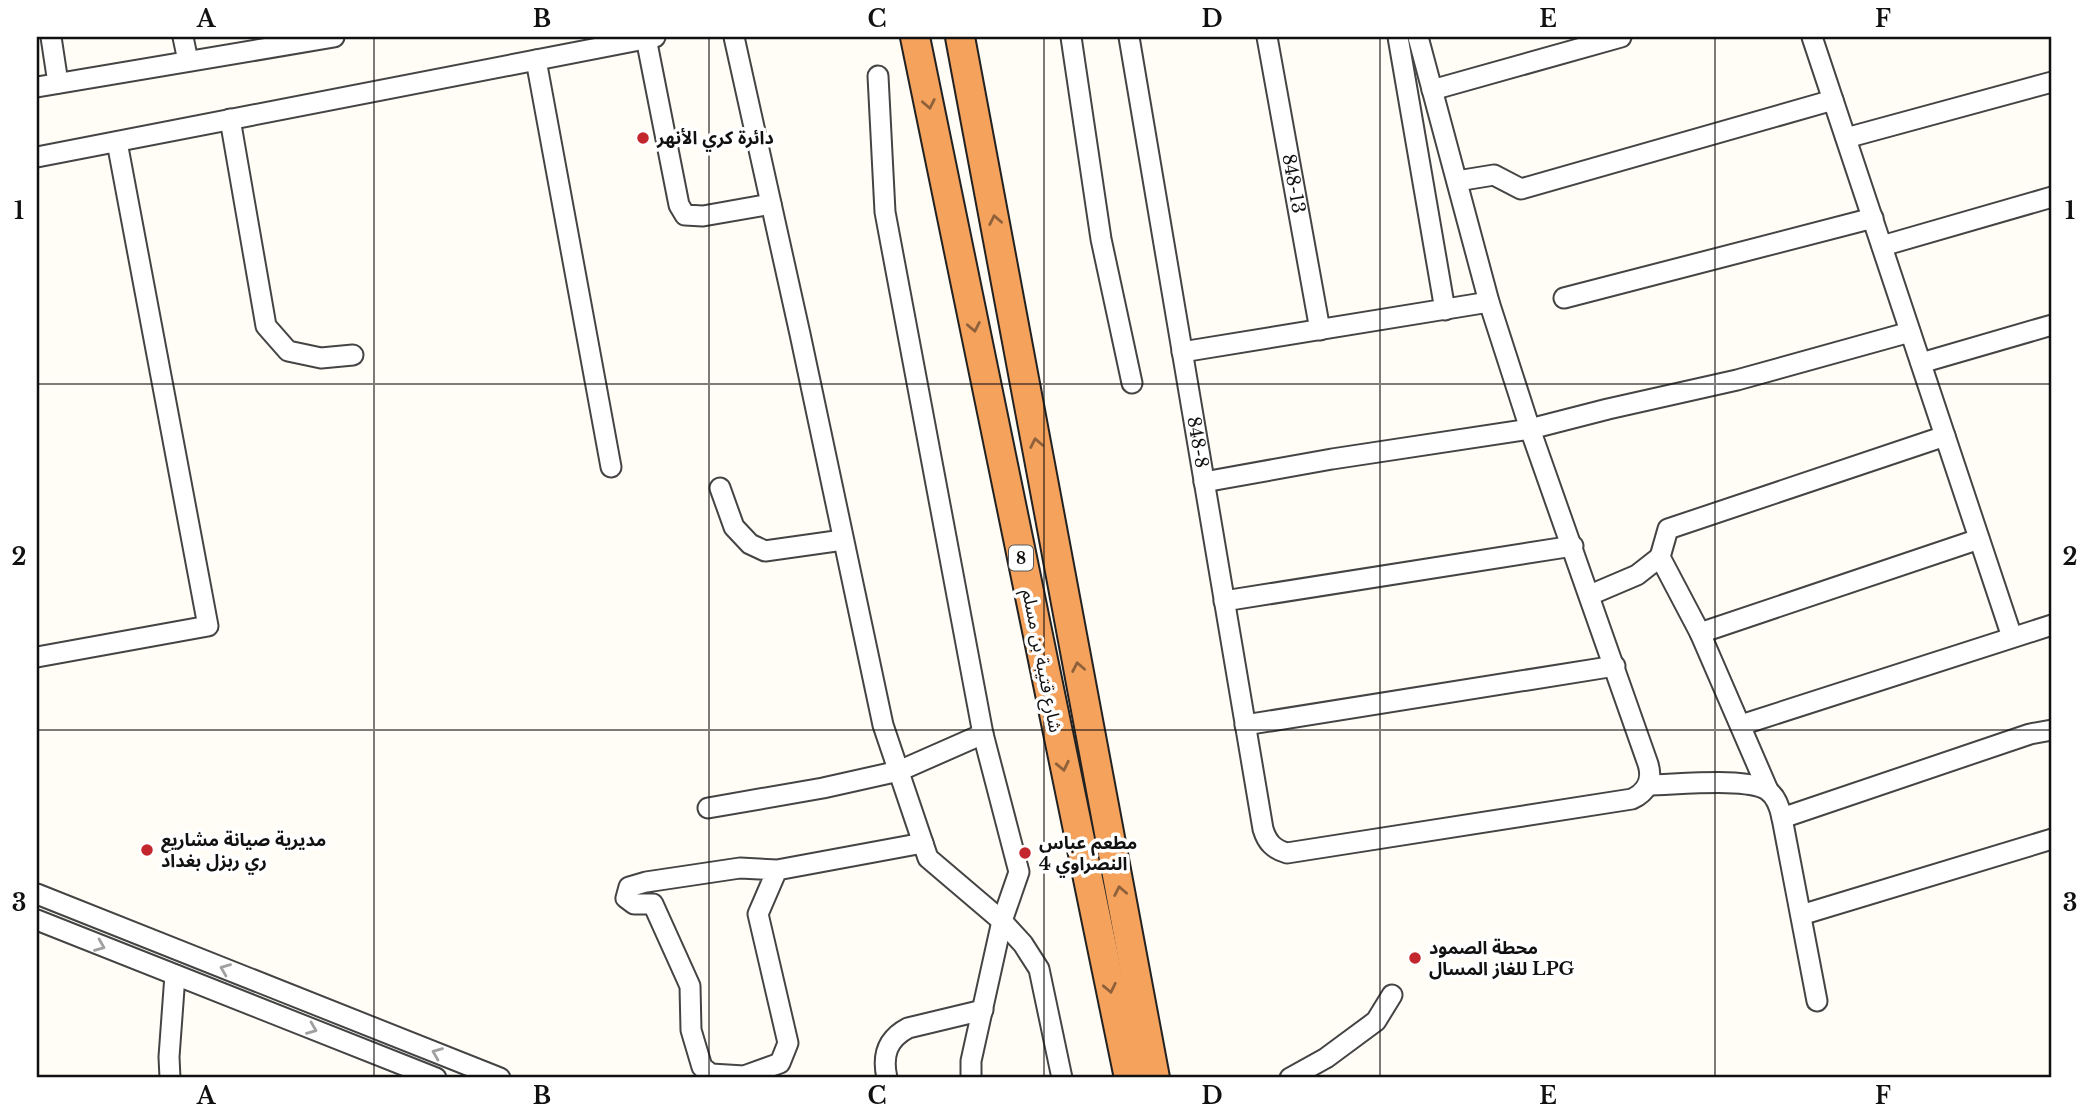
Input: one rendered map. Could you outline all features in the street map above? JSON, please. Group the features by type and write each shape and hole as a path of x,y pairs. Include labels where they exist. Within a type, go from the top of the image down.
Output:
{"highway":[{"name":"شارع قتيبة بن مسلم","path":"915,37 1129,1078"},
{"name":"شارع قتيبة بن مسلم","path":"961,37 1155,1078"}],"street":[{"path":"51,37 58,83"},
{"path":"183,37 188,61"},
{"path":"37,88 297,40 334,37"},
{"path":"734,37 883,726 928,858 1002,921 1023,944 1039,969 1062,1078"},
{"path":"1071,37 1101,239 1132,383"},
{"name":"848-8","path":"1129,37 1263,829 1271,845 1287,853 1310,851 1632,799 1648,785"},
{"name":"848-13","path":"1267,37 1320,330"},
{"path":"1398,37 1445,310"},
{"path":"1418,37 1489,302 1530,429 1648,764 1648,785 1749,783 1768,790"},
{"path":"1432,90 1621,37"},
{"path":"37,157 651,38 679,205 685,215 703,216 771,204"},
{"path":"1816,38 1833,100 2012,637"},
{"path":"536,60 611,467"},
{"path":"878,76 885,212 983,734 1019,872 1002,921 971,1061 971,1078"},
{"path":"1846,138 2052,82"},
{"path":"1457,181 1494,175 1521,189 1833,100"},
{"path":"230,119 266,326 288,351 321,358 353,355"},
{"path":"37,657 208,626 117,142"},
{"path":"1882,246 2052,197"},
{"path":"1564,298 1872,218"},
{"path":"1182,352 1489,302"},
{"path":"1921,363 2052,325"},
{"path":"1204,482 1332,459 1530,429 1737,380 1910,332"},
{"path":"1590,595 1637,575 1660,557 1668,529 1945,436"},
{"path":"720,488 734,527 750,544 765,551 844,540"},
{"path":"1700,633 1979,539"},
{"path":"1224,601 1573,547"},
{"path":"1660,557 1700,633 1768,790 1778,803 1817,1001"},
{"path":"1741,725 2052,625"},
{"path":"1245,725 1615,666"},
{"path":"1783,818 2030,734 2052,730"},
{"path":"708,808 824,788 899,771 983,734"},
{"path":"1801,915 2052,839"},
{"path":"777,870 758,914 788,1043 780,1063 744,1076 711,1074 702,1067 691,1030 690,986 653,904 634,904 626,898 629,887 646,882 740,869 777,870 923,843"},
{"path":"37,894 500,1078"},
{"path":"37,920 436,1078"},
{"path":"170,1078 175,975"},
{"path":"1290,1078 1326,1058 1376,1021 1392,995"},
{"path":"887,1078 885,1054 900,1032 983,1010"}],"place":[{"name":"دائرة كري الأنهر","path":"643,138"},
{"name":"مديرية صيانة مشاريع ري ربزل بغداد","path":"147,850"},
{"name":"مطعم عباس النصراوي 4","path":"1025,853"},
{"name":"محطة الصمود للغاز المسال LPG","path":"1415,958"}]}
